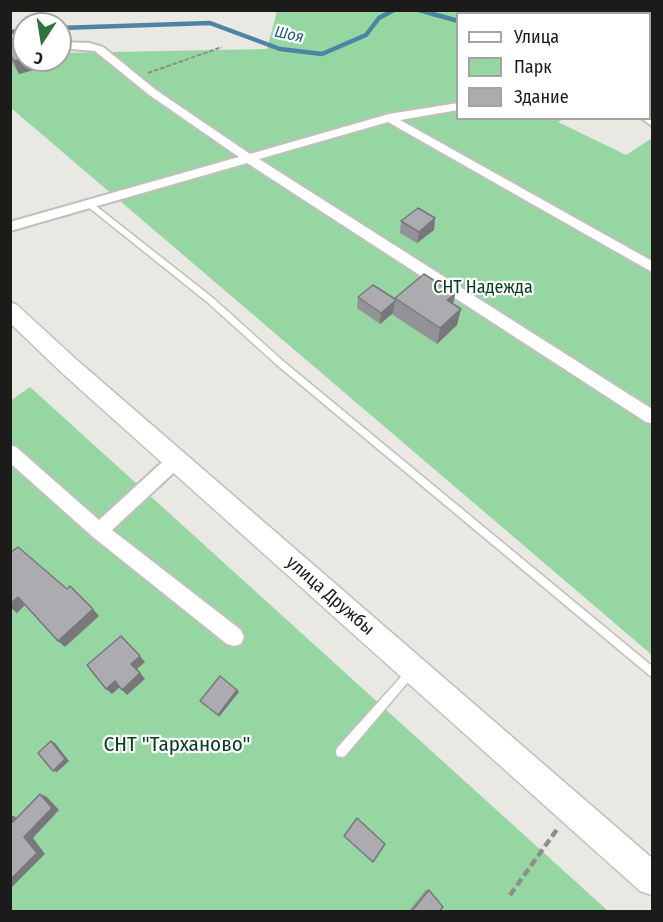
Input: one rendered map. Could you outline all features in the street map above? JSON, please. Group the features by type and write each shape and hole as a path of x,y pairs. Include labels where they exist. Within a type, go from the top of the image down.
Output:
{"main road":[{"name":"улица Дружбы","path":"10,310 70,367 652,879"}],"street":[{"path":"72,45 99,49 134,78 248,158 652,417"},
{"path":"10,227 389,118 456,106"},
{"path":"389,118 652,267"},
{"path":"10,452 99,531 234,637"},
{"path":"99,531 176,460"}],"lane":[{"path":"90,204 210,300 280,363 652,672"},
{"path":"341,752 414,669"}],"path":[{"path":"513,12 527,10"},
{"path":"134,78 222,47"},
{"path":"510,895 572,808"}],"green space":[{"name":"СНТ Надежда","path":"277,11 636,11 456,12 456,120 561,120 558,122 626,155 652,138 652,655 11,108 10,54 12,55 12,72 72,72 72,53 267,49"},
{"name":"СНТ \"Тарханово\"","path":"30,387 608,911 11,911 10,401"}],"building":[{"path":"12,39 12,58 10,55 10,40"},
{"path":"418,208 435,218 419,232 401,221"},
{"path":"424,274 455,294 447,300 461,309 440,328 395,298"},
{"path":"373,285 395,299 381,313 358,297"},
{"path":"18,547 67,589 70,586 93,609 58,641 18,597 10,604 10,553"},
{"path":"121,636 140,656 131,664 140,673 122,690 115,681 106,689 87,665"},
{"path":"220,676 237,690 218,715 200,701"},
{"path":"51,741 65,759 53,771 38,753"},
{"path":"40,794 52,808 24,837 37,853 10,880 10,819 13,822"},
{"path":"357,818 385,844 373,862 344,836"},
{"path":"429,890 443,907 439,912 411,912"}],"waterway":[{"name":"Шоя","path":"72,28 210,23 280,49 322,54 366,35 379,18 394,10"},
{"name":"Шоя","path":"419,10 456,20"},
{"name":"Шоя","path":"613,12 623,10"}]}
